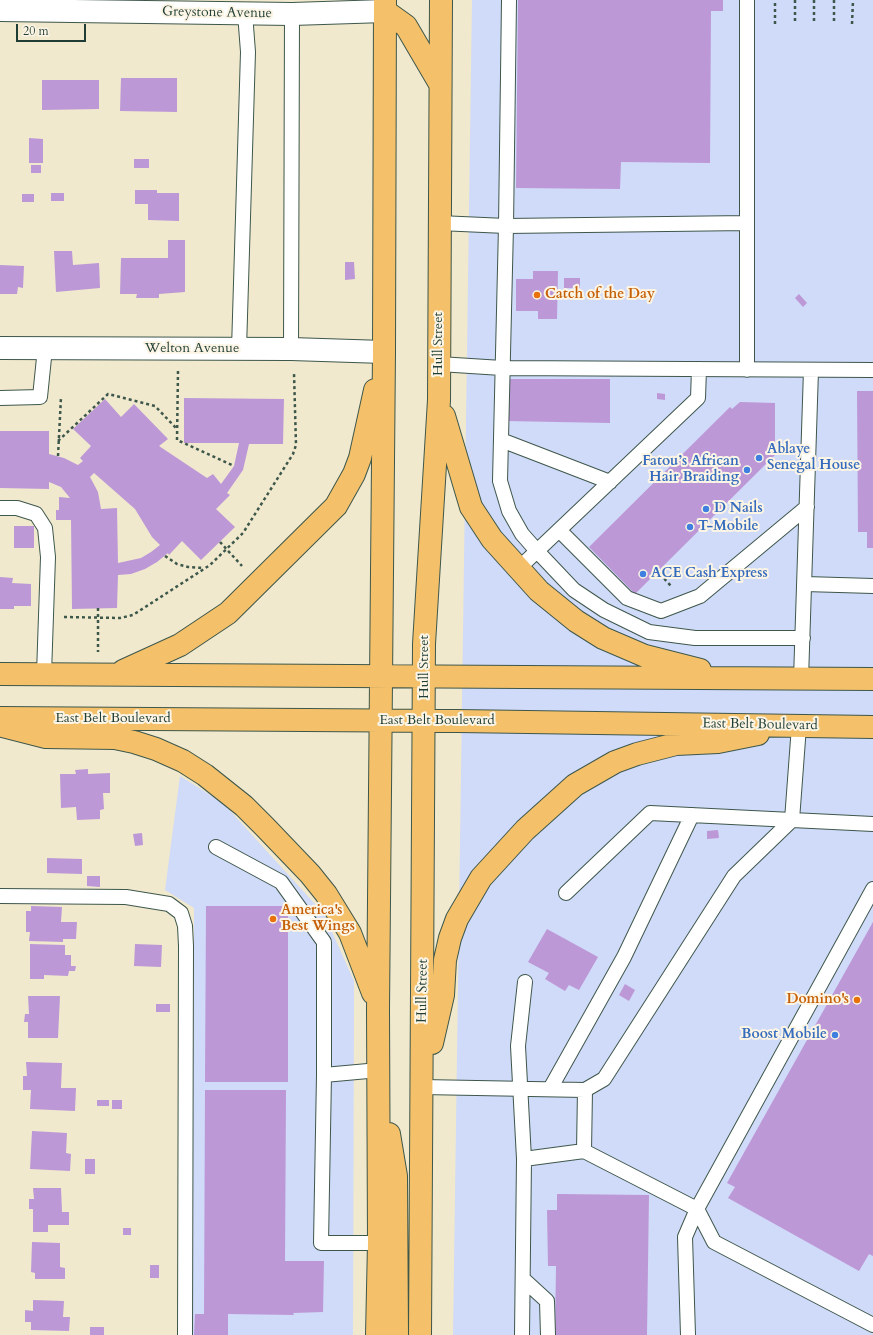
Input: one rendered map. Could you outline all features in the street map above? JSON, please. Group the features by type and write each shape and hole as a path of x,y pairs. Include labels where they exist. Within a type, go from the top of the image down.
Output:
{"main road":[{"name":"Hull Street","path":"420,1335 425,721 424,644 439,400 441,0"},
{"path":"385,6 406,26 440,84"},
{"path":"377,1335 379,1243 378,1010 380,721 382,677 385,6"},
{"path":"116,674 180,645 228,613 336,506 354,474 360,458 384,352"},
{"path":"439,400 471,507 492,539 518,569 560,609 603,638 646,656 732,678"},
{"path":"0,674 873,679"},
{"name":"East Belt Boulevard","path":"0,718 425,721 873,727"},
{"path":"0,725 46,737 115,738 134,742 156,749 183,761 205,775 238,802 265,827 310,874 326,894 337,909 353,939 378,1010"},
{"path":"422,1087 443,995 446,953 457,919 481,878 525,830 575,785 615,762 637,754 676,744 718,742 799,726"},
{"path":"379,1070 396,1176 397,1335"}],"street":[{"name":"Greystone Avenue","path":"0,10 292,14 385,6"},
{"name":"Welton Avenue","path":"0,348 239,349 292,360 384,352"}],"lane":[{"path":"509,0 506,226 500,440 500,481 508,511 522,534 536,551 574,590 604,610 649,632 695,638 803,638"},
{"path":"747,0 747,370"},
{"path":"239,349 248,52 245,14"},
{"path":"292,14 292,360"},
{"path":"439,223 506,226 747,223"},
{"path":"0,398 40,397 45,348"},
{"path":"439,364 502,368 873,370"},
{"path":"518,569 698,398 699,369"},
{"path":"801,679 811,370"},
{"path":"500,440 610,482"},
{"path":"559,530 627,598 661,611 700,596 807,507"},
{"path":"0,508 17,508 36,514 45,528 48,557 44,674"},
{"path":"805,584 873,586"},
{"path":"422,1087 585,1090 604,1079 734,876 792,820 799,726"},
{"path":"566,893 650,813 873,824"},
{"path":"550,1089 624,958 692,815"},
{"path":"216,847 282,882 324,942 324,1075 321,1243 379,1243"},
{"path":"688,1335 685,1237 698,1209 873,890"},
{"path":"0,896 126,897 154,900 169,904 181,913 185,926 186,946 185,1335"},
{"path":"522,1335 524,1159 518,1046 525,982"},
{"path":"324,1075 379,1070"},
{"path":"584,1151 585,1090"},
{"path":"524,1159 584,1151 698,1209 714,1242 873,1325"},
{"path":"523,1279 547,1301 548,1335"}],"path":[{"path":"775,0 775,24"},
{"path":"795,0 795,24"},
{"path":"814,0 814,24"},
{"path":"834,0 834,24"},
{"path":"852,24 853,0"},
{"path":"75,618 120,618 133,615 205,568 227,550 243,533 293,454 296,445 292,360"},
{"path":"178,369 177,440 234,466"},
{"path":"58,456 61,390"},
{"path":"58,441 108,394 155,406 177,429"},
{"path":"220,542 242,566"},
{"path":"165,556 177,564 188,567 205,568"},
{"path":"656,570 674,589"},
{"path":"98,608 98,653"}],"shaded area":[{"path":"472,0 873,0 873,1335 453,1335"},
{"path":"180,776 223,803 324,914 354,981 353,1335 192,1335 194,908 165,890"}],"building":[{"path":"518,0 723,0 723,11 711,11 710,163 621,162 620,189 516,188"},
{"path":"121,78 177,78 177,112 120,111"},
{"path":"42,80 99,80 99,109 42,110"},
{"path":"29,138 43,139 43,163 29,163"},
{"path":"134,159 149,159 149,168 134,168"},
{"path":"31,165 41,165 41,173 31,173"},
{"path":"135,190 157,190 157,193 179,193 179,221 148,220 148,204 135,204"},
{"path":"51,193 64,193 64,201 51,201"},
{"path":"22,194 34,194 34,202 22,202"},
{"path":"168,240 185,240 185,292 159,294 159,298 136,298 137,294 120,294 121,258 168,258"},
{"path":"54,251 72,251 73,265 99,263 100,288 56,292"},
{"path":"345,262 354,262 355,279 345,280"},
{"path":"0,265 24,266 23,288 18,287 17,294 0,294"},
{"name":"Catch of the Day","path":"533,271 558,271 557,319 538,319 538,311 516,311 516,279 533,279"},
{"path":"564,278 580,278 580,288 564,288"},
{"path":"799,294 807,303 803,307 795,298"},
{"path":"507,379 610,379 610,423 506,421"},
{"path":"857,391 873,391 873,548 867,548 867,532 858,532"},
{"path":"657,393 665,394 665,400 657,399"},
{"path":"184,398 284,399 283,444 249,444 243,470 227,493 230,495 216,509 235,527 201,560 182,541 169,555 168,553 145,569 131,574 118,575 117,608 72,609 71,520 56,520 56,510 59,510 59,497 70,498 61,487 49,482 49,489 0,488 0,431 49,431 49,454 64,458 78,465 83,461 80,458 91,446 73,429 105,399 121,417 134,404 168,439 159,446 207,478 213,474 221,484 234,466 239,443 184,443","holes":["94,473 135,509 152,537 160,545 141,558 118,563 117,508 101,509 98,492 90,477"]},
{"path":"740,402 775,403 775,445 771,449 776,454 635,594 589,547 730,407 732,409"},
{"path":"14,526 34,526 34,548 14,548"},
{"path":"0,577 13,578 12,583 31,584 31,606 14,606 14,609 0,609"},
{"path":"88,769 88,774 110,773 110,793 103,793 104,809 100,810 100,819 77,820 76,807 61,808 60,774 76,774 75,770"},
{"path":"718,830 719,838 707,839 707,831"},
{"path":"142,833 143,845 135,846 133,834"},
{"path":"47,858 82,859 82,874 47,873"},
{"path":"87,876 100,876 100,887 87,886"},
{"path":"31,906 62,907 61,922 77,922 76,939 63,939 63,942 29,941 30,932 26,932 26,911 31,911"},
{"path":"206,906 288,906 288,1082 205,1082"},
{"path":"873,922 873,1256 869,1254 859,1271 728,1198 735,1187 727,1183"},
{"path":"547,929 598,957 579,990 569,985 565,991 545,979 549,973 528,962"},
{"path":"30,944 65,945 65,955 71,955 71,966 76,966 75,971 69,971 68,976 44,975 44,979 30,979"},
{"path":"135,944 162,945 161,967 134,966"},
{"path":"625,984 635,990 629,1001 619,995"},
{"path":"28,996 60,996 58,1038 28,1038 28,1022 24,1022 25,1014 29,1014"},
{"path":"156,1004 170,1004 170,1012 156,1012"},
{"path":"26,1062 62,1063 61,1088 76,1088 75,1111 30,1109 31,1090 23,1090 23,1076 27,1076"},
{"path":"205,1090 286,1090 285,1261 324,1261 323,1312 293,1313 294,1315 228,1314 228,1335 194,1335 195,1314 204,1314"},
{"path":"97,1100 109,1100 109,1106 97,1106"},
{"path":"112,1100 122,1100 122,1109 112,1109"},
{"path":"32,1131 67,1133 66,1153 71,1154 70,1171 30,1169"},
{"path":"85,1159 95,1159 95,1174 85,1174"},
{"path":"33,1188 61,1188 62,1212 69,1212 69,1225 48,1225 48,1232 33,1232 33,1209 29,1209 29,1199 34,1199"},
{"path":"557,1194 649,1195 647,1335 555,1335 556,1266 548,1266 547,1210 557,1210"},
{"path":"123,1228 131,1228 131,1235 123,1235"},
{"path":"32,1242 60,1243 60,1267 65,1268 65,1279 35,1279 35,1273 31,1272"},
{"path":"150,1265 159,1265 159,1278 150,1278"},
{"path":"33,1300 64,1301 63,1317 70,1317 69,1331 31,1330 31,1322 25,1322 25,1310 33,1311"},
{"path":"90,1327 104,1327 104,1335 90,1335"}],"place":[{"name":"Catch of the Day","path":"537,295"},
{"name":"Ablaye Senegal House","path":"759,458"},
{"name":"Fatou’s African Hair Braiding","path":"747,470"},
{"name":"D Nails","path":"706,509"},
{"name":"T-Mobile","path":"690,527"},
{"name":"ACE Cash Express","path":"643,574"},
{"name":"America's Best Wings","path":"273,919"},
{"name":"Domino's","path":"857,1000"},
{"name":"Boost Mobile","path":"835,1035"}]}
